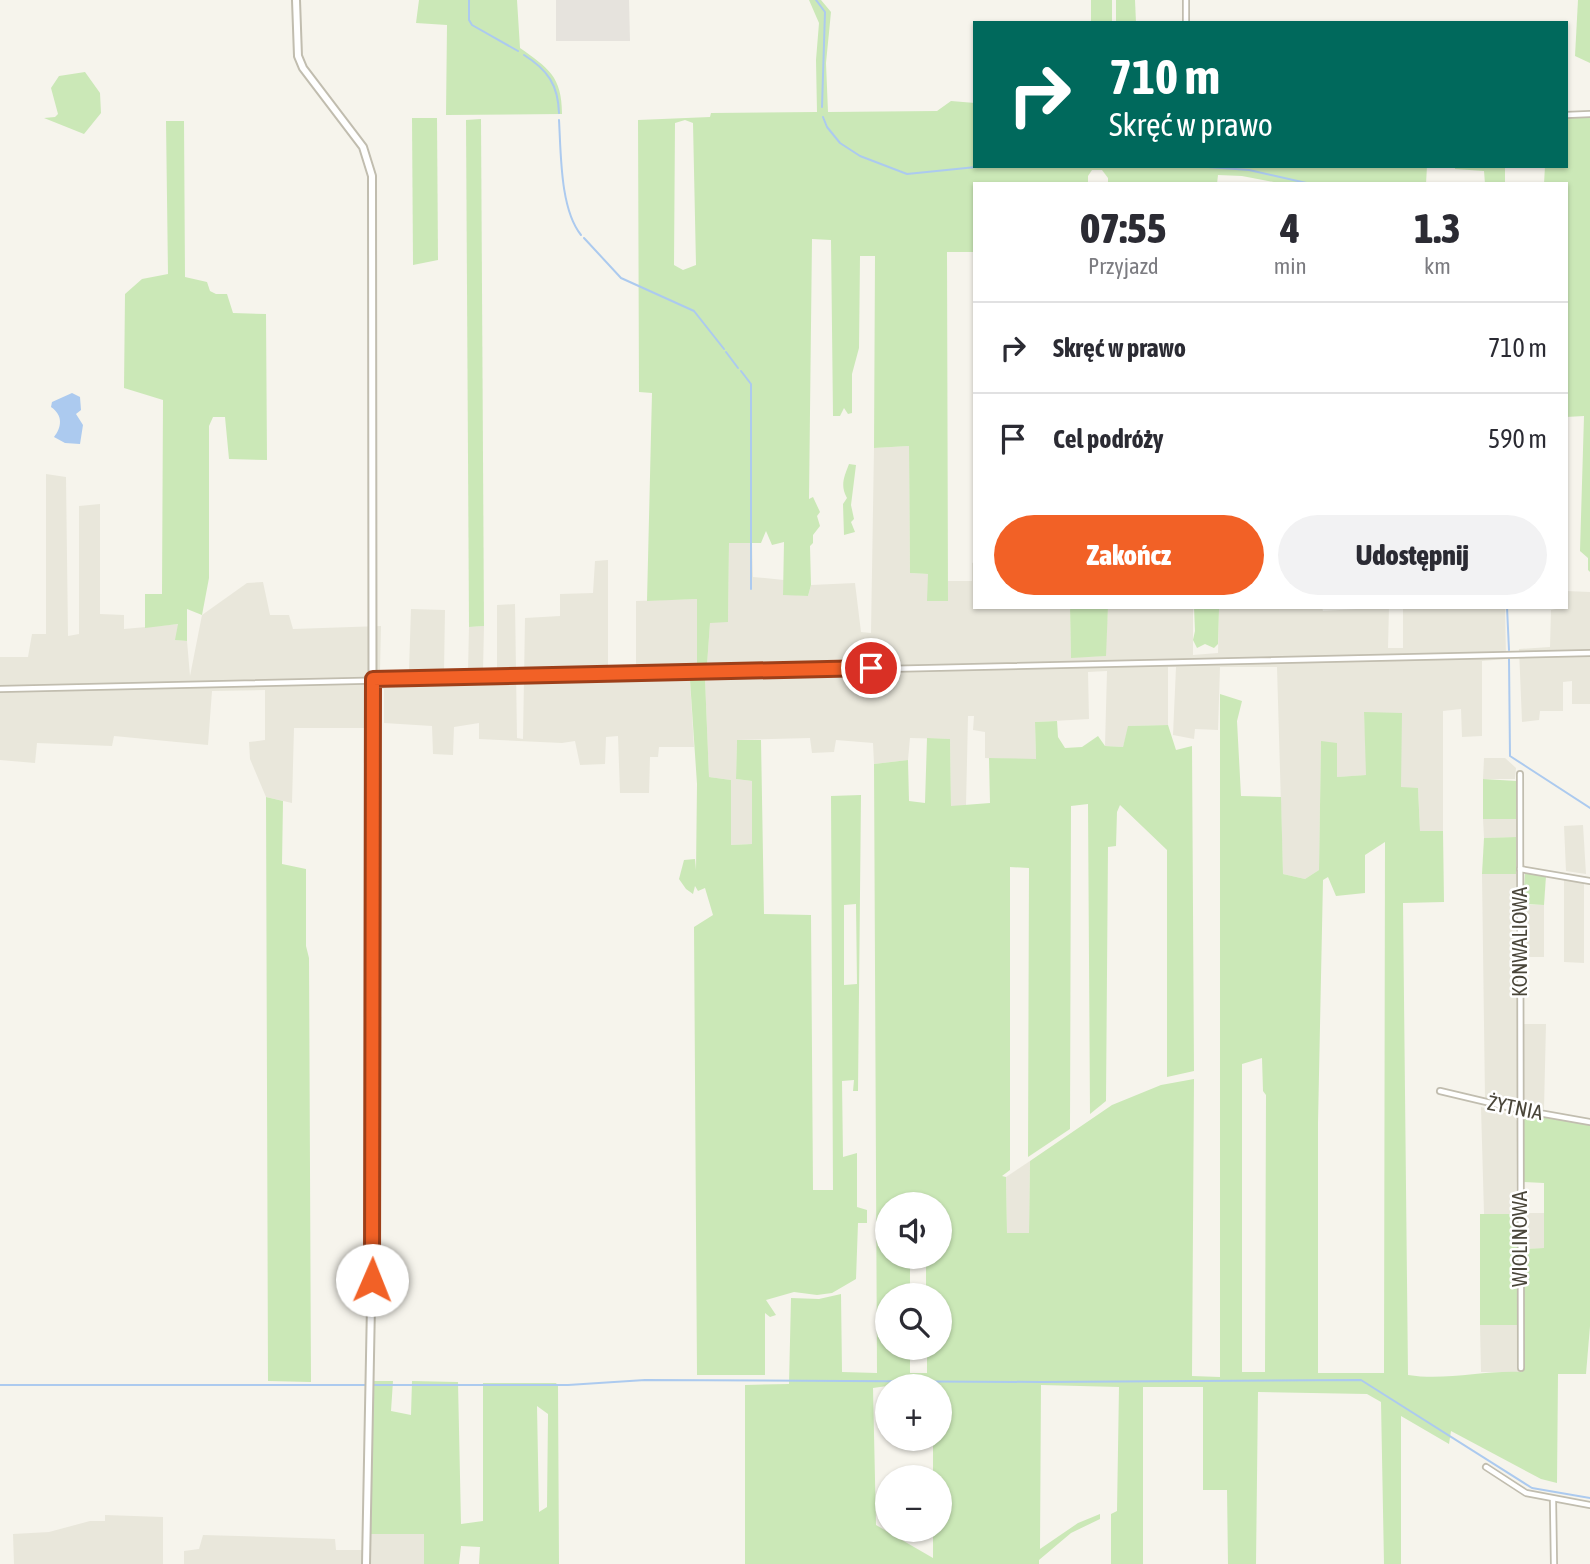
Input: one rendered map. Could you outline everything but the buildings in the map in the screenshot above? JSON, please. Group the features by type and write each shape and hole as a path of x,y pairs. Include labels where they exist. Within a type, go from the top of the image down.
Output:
{"street":[{"path":"296,0 299,56 303,68 363,147 371,165 372,176 373,1201 366,1564"},
{"path":"1186,0 1186,21"},
{"path":"1568,115 1590,114"},
{"path":"0,689 1590,653"},
{"name":"KONWALIOWA","path":"1520,774 1521,1110"},
{"path":"1520,869 1590,881"},
{"name":"ŻYTNIA","path":"1440,1091 1521,1110 1590,1122"},
{"name":"WIOLINOWA","path":"1521,1110 1521,1368"},
{"path":"1486,1467 1526,1493 1590,1505"},
{"path":"1553,1500 1553,1564"}],"shaded area":[{"path":"556,0 629,0 630,41 556,41"},
{"path":"909,446 910,573 928,574 948,601 948,581 972,581 973,563 973,609 1070,609 1071,657 1105,656 1108,609 1193,609 1193,655 1218,653 1219,609 1389,609 1388,648 1403,648 1403,609 1505,609 1506,659 1482,661 1482,736 1462,737 1461,709 1443,711 1443,831 1420,831 1418,788 1401,788 1364,712 1367,775 1337,777 1321,741 1319,870 1305,879 1283,874 1277,667 1220,667 1218,730 1195,729 1194,739 1173,735 1176,667 1168,667 1168,725 1129,726 1123,747 1105,746 1107,671 1088,672 1089,719 1035,722 1036,760 985,758 985,732 973,730 974,716 968,716 966,806 951,806 950,739 910,738 908,760 874,764 873,743 836,740 834,752 812,753 810,738 737,740 736,779 752,781 752,844 731,845 731,780 709,777 705,679 690,681 694,747 659,747 658,757 650,757 649,793 620,793 618,736 606,737 605,764 580,765 575,741 562,743 479,739 479,723 454,727 453,755 433,754 432,726 384,723 384,689 364,688 364,728 294,728 292,803 266,797 250,759 249,742 265,740 265,690 212,691 208,745 114,736 112,746 37,743 35,763 0,760 0,657 28,657 32,634 46,634 46,474 66,477 68,636 79,634 79,506 100,504 100,614 124,615 124,629 179,624 176,640 187,641 190,676 202,615 247,583 263,582 270,615 289,615 293,629 381,626 380,671 409,670 411,609 445,610 444,672 468,671 469,627 484,626 483,671 497,671 497,605 515,604 517,738 523,739 525,618 560,616 560,594 593,593 595,561 608,560 608,670 636,669 636,601 697,599 697,665 707,665 710,622 728,621 729,543 752,543 753,577 784,580 783,594 808,596 811,585 855,583 861,632 871,633 874,448"},
{"path":"1568,591 1590,592 1590,704 1572,704 1572,681 1563,682 1563,711 1540,711 1539,720 1522,722 1519,649 1550,647 1551,610 1568,609"},
{"path":"1484,758 1505,758 1516,768 1515,779 1483,779"},
{"path":"1483,819 1516,819 1516,837 1484,838"},
{"path":"1583,825 1586,874 1566,871 1564,826"},
{"path":"1482,874 1516,874 1519,1024 1546,1024 1544,1109 1485,1099"},
{"path":"1564,879 1584,883 1584,963 1564,962"},
{"path":"1525,905 1544,905 1544,957 1525,957"},
{"path":"1481,1107 1513,1115 1517,1121 1516,1214 1484,1214"},
{"path":"1030,1161 1029,1233 1007,1233 1006,1177"},
{"path":"1523,1213 1544,1213 1544,1248 1522,1249"},
{"path":"1480,1325 1519,1325 1519,1372 1481,1372"},
{"path":"105,1515 163,1517 163,1564 14,1564 13,1534 49,1532 90,1521 105,1521"},
{"path":"369,1534 424,1534 424,1564 370,1564"},
{"path":"203,1535 335,1539 336,1550 362,1550 362,1564 184,1564 184,1551 199,1549"}],"green space":[{"path":"419,0 517,0 520,48 552,74 559,90 562,114 446,115 447,25 416,23"},
{"path":"809,0 821,0 831,12 826,63 828,112 937,111 951,101 973,103 973,168 1427,168 1426,182 1274,182 1218,175 1217,182 1108,182 1102,170 1092,170 1088,182 973,182 973,252 947,252 948,601 927,601 928,574 910,573 909,446 874,448 875,256 860,256 859,348 852,374 852,413 848,414 844,408 840,416 833,416 831,240 812,239 809,499 813,497 820,512 817,516 820,526 813,535 813,543 810,546 811,585 808,596 783,595 784,542 772,545 766,531 761,543 729,543 728,622 710,623 707,665 697,665 697,599 647,601 652,393 639,392 638,120 710,117 711,113 817,112 816,60 819,23","holes":["685,120 693,123 696,265 683,270 674,265 675,123"]},
{"path":"1091,0 1112,0 1112,21 1091,21"},
{"path":"1116,0 1135,0 1136,21 1116,21"},
{"path":"1578,0 1590,0 1590,63 1575,56"},
{"path":"85,72 100,93 101,113 84,134 44,118 58,114 51,88 59,76"},
{"path":"1590,116 1590,572 1588,558 1580,551 1584,416 1568,417 1568,182 1544,182 1545,168 1568,168 1568,117"},
{"path":"412,118 437,118 438,260 413,265"},
{"path":"481,119 484,626 469,627 466,120"},
{"path":"166,121 184,121 185,277 207,282 210,291 216,294 227,294 233,313 266,314 267,460 229,459 225,417 213,417 209,426 209,578 202,615 187,609 187,641 175,640 178,624 145,628 145,594 162,594 163,400 124,388 125,294 142,279 168,274"},
{"path":"1505,168 1505,182 1485,182 1484,171 1455,169"},
{"path":"849,464 856,465 851,505 854,519 851,522 855,532 844,535 843,504 847,498 844,481"},
{"path":"1070,609 1108,609 1106,656 1071,658"},
{"path":"1194,609 1219,609 1218,644 1214,648 1205,644 1197,648 1193,640"},
{"path":"705,679 709,777 731,780 731,845 752,844 752,781 736,779 737,740 761,740 764,914 811,915 813,1190 833,1190 831,796 861,795 858,1091 853,1091 854,1080 842,1081 843,1157 857,1153 857,1207 867,1210 867,1223 858,1223 856,1279 832,1293 817,1295 794,1292 766,1300 776,1315 770,1317 765,1313 765,1375 697,1375 694,927 713,915 705,888 698,891 695,886 693,894 679,879 684,860 695,859 696,870 697,784 690,680","holes":["856,904 857,984 844,985 844,905"]},
{"path":"1220,694 1242,701 1237,721 1241,796 1281,797 1283,874 1305,879 1319,870 1321,741 1337,743 1337,777 1366,775 1364,712 1402,713 1401,787 1418,788 1420,831 1443,831 1444,902 1403,903 1408,1375 1436,1377 1522,1372 1522,1249 1544,1248 1544,1183 1523,1182 1525,1115 1590,1124 1590,1326 1586,1374 1558,1374 1557,1483 1541,1479 1451,1431 1449,1444 1401,1416 1401,1564 1384,1564 1381,1402 1367,1394 1258,1392 1256,1564 1228,1564 1227,1490 1203,1490 1203,1387 1143,1387 1143,1564 1111,1564 1111,1514 1117,1511 1119,1387 1041,1385 1040,1549 1078,1523 1100,1514 1100,1519 1071,1533 1039,1560 1039,1564 745,1564 745,1385 789,1384 791,1298 819,1299 841,1294 842,1372 877,1373 877,1360 910,1360 910,1373 927,1373 927,1360 952,1360 952,1283 926,1283 926,1269 952,1269 952,1192 876,1192 874,764 908,760 909,801 925,803 927,738 950,739 951,806 990,803 989,758 1036,759 1035,722 1057,721 1058,737 1065,748 1082,747 1098,736 1105,746 1123,747 1128,726 1168,725 1176,750 1192,746 1194,1071 1167,1077 1167,850 1120,805 1117,812 1116,846 1108,847 1106,1101 1090,1114 1088,804 1071,806 1070,1129 1028,1157 1029,868 1010,867 1010,1170 1002,1176 1006,1177 1007,1233 1029,1233 1030,1161 1112,1105 1161,1085 1194,1079 1192,1376 1220,1377","holes":["1385,842 1384,1373 1318,1373 1318,1123 1323,880 1328,877 1336,896 1365,893 1365,855","1262,1058 1263,1091 1266,1095 1265,1372 1242,1372 1242,1064"]},
{"path":"1483,779 1517,781 1516,819 1483,819"},
{"path":"266,797 283,801 282,864 306,869 306,946 309,958 311,1382 268,1381"},
{"path":"1516,837 1516,874 1482,874 1484,838"},
{"path":"1525,873 1546,876 1544,905 1523,904"},
{"path":"1480,1214 1519,1214 1519,1325 1480,1325"},
{"path":"876,1269 910,1269 910,1283 877,1283"},
{"path":"374,1381 393,1381 391,1411 411,1415 412,1381 458,1382 461,1524 483,1521 483,1383 556,1383 559,1564 479,1564 480,1547 461,1546 459,1564 424,1564 424,1534 369,1534","holes":["537,1406 548,1414 547,1507 539,1512"]}],"water":[{"path":"72,393 80,397 81,410 76,414 83,425 80,444 65,443 54,437 60,421 58,414 51,407 52,402"}],"waterway":[{"path":"469,0 469,20 472,25 518,51"},
{"path":"816,0 825,12 822,107"},
{"path":"524,55 550,79 559,113"},
{"path":"823,117 827,127 840,143 860,156 907,174 973,167"},
{"path":"559,120 565,196 574,224 581,235"},
{"path":"1222,168 1249,170 1302,182"},
{"path":"584,238 621,278 694,311 724,349"},
{"path":"726,352 738,368"},
{"path":"741,371 751,384 751,589"},
{"path":"1507,609 1509,650"},
{"path":"1509,659 1510,756 1590,808"},
{"path":"0,1385 568,1385 645,1380 1361,1380 1532,1488 1590,1498"}],"route":[{"path":"372,1280 373,679 871,668"}]}
